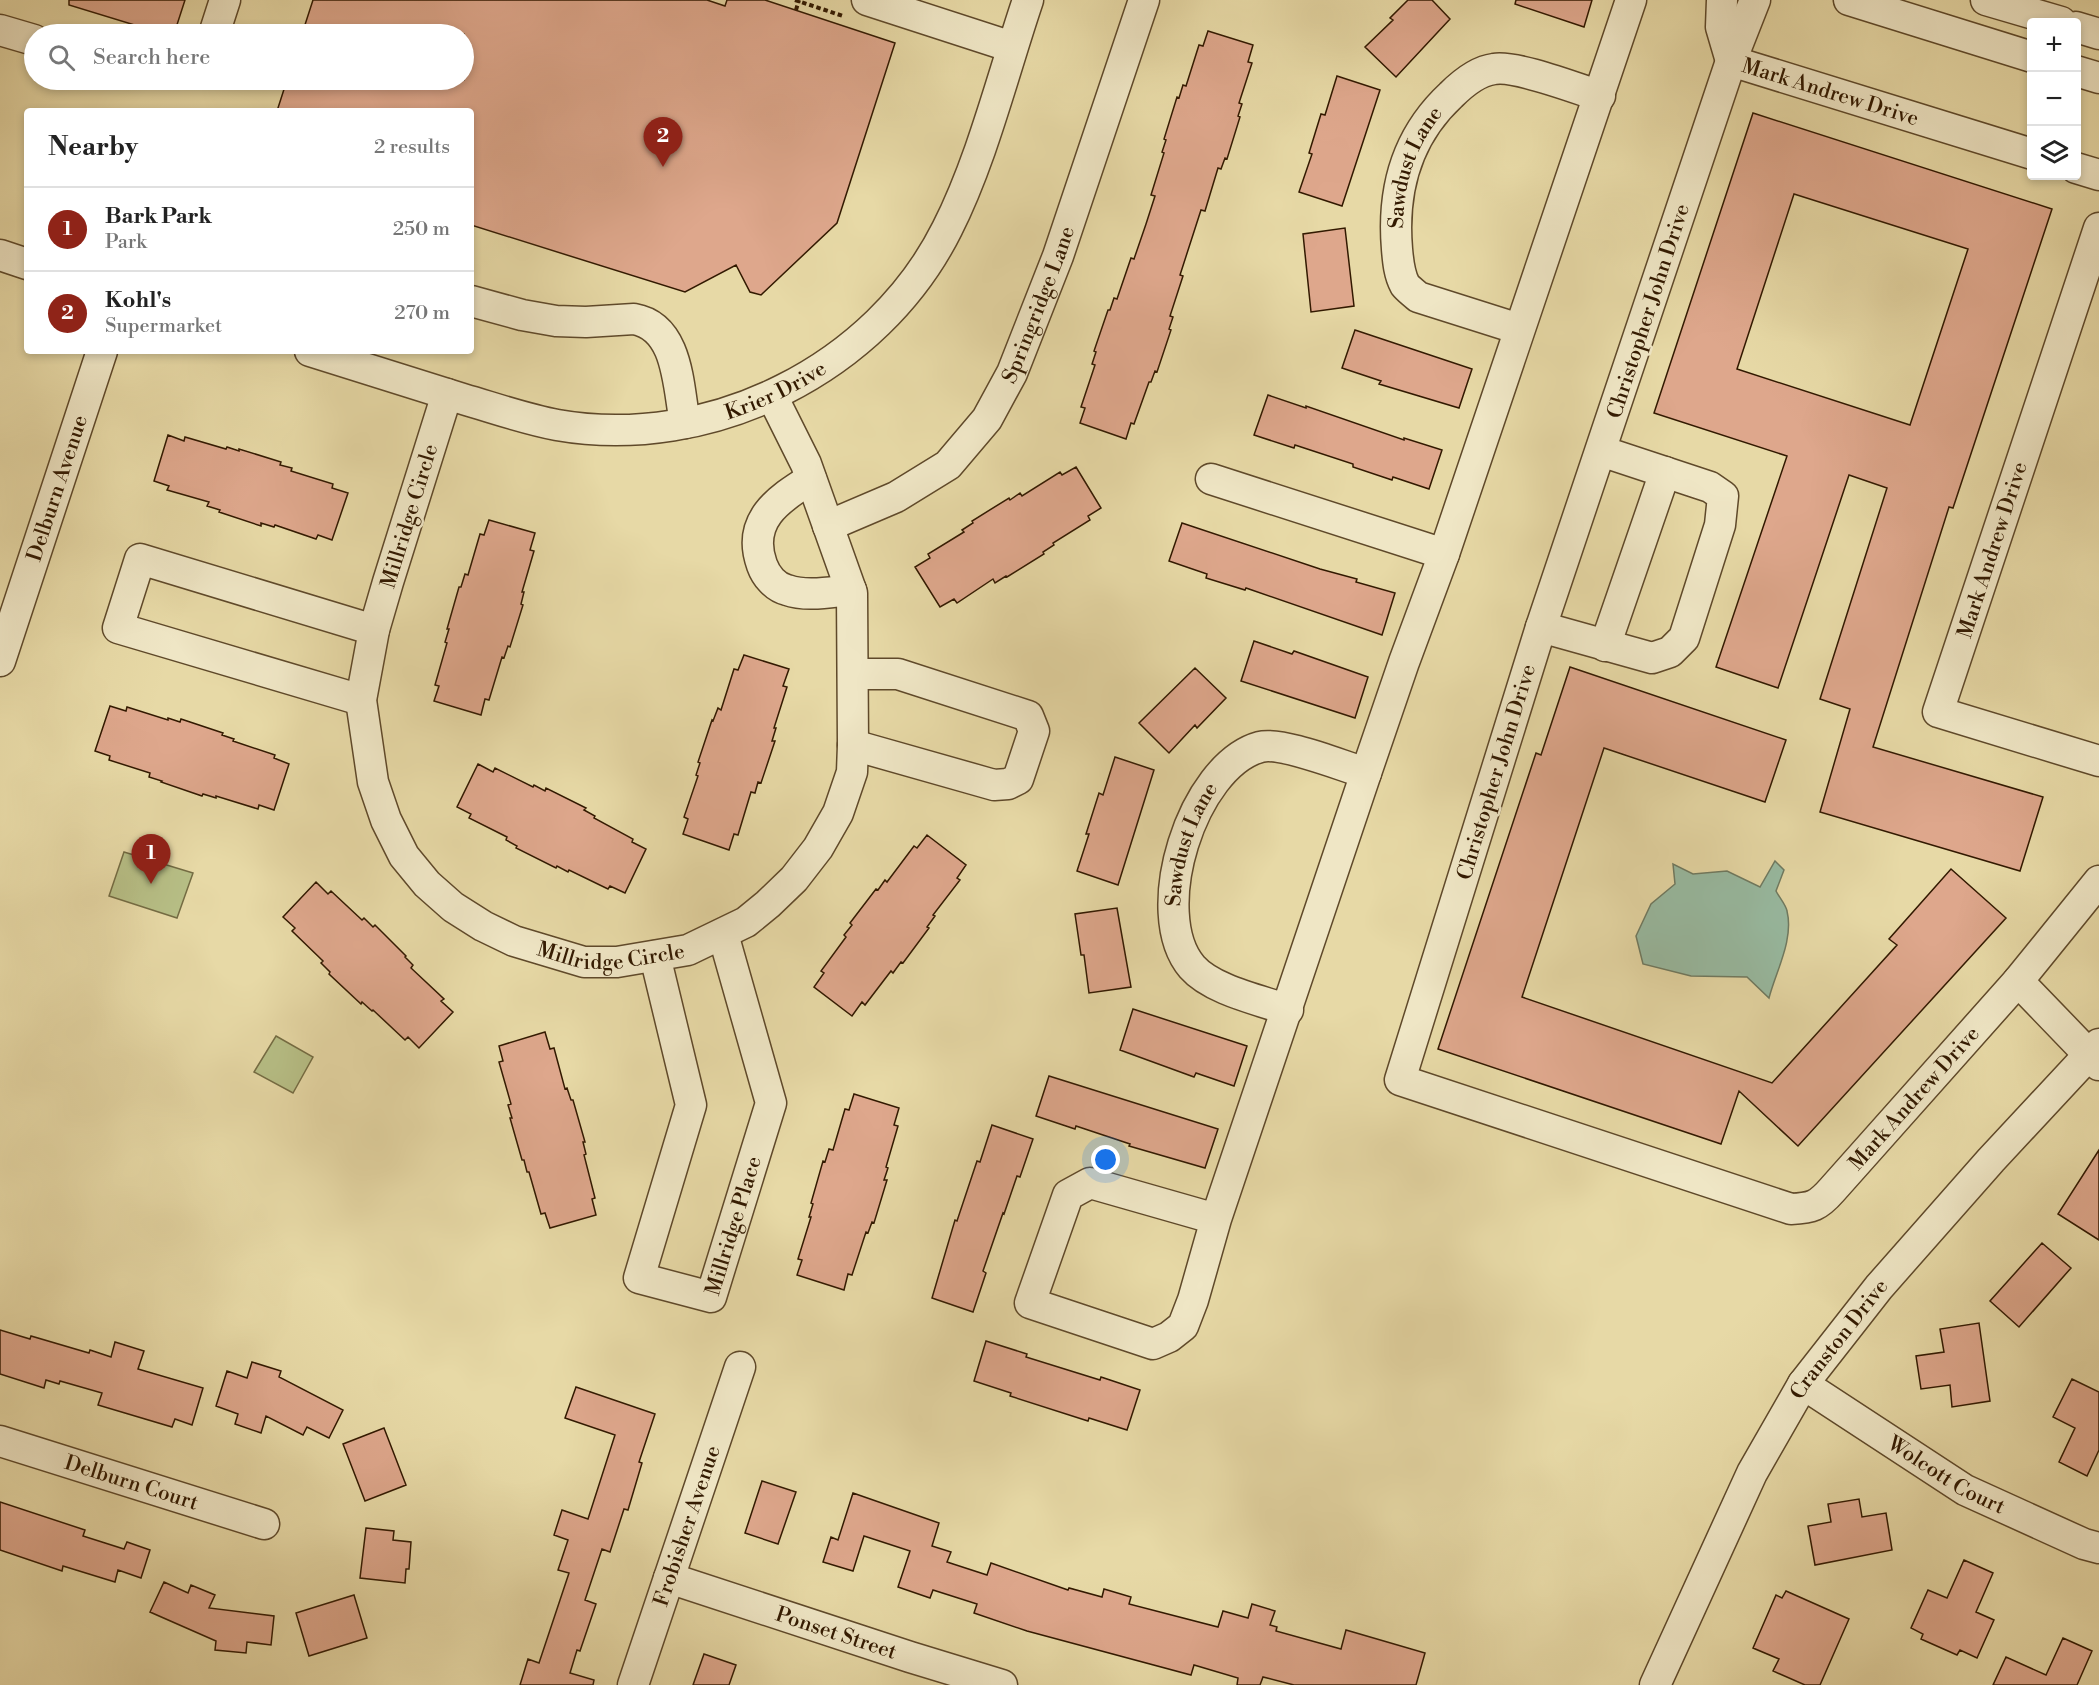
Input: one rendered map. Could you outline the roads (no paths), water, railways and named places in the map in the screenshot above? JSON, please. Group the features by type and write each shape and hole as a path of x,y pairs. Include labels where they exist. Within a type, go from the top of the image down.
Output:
{"street":[{"path":"217,24 225,0"},
{"path":"867,0 1012,47"},
{"name":"Krier Drive","path":"320,354 514,414 564,426 628,429 685,423 727,413 772,396 817,370 861,338 891,309 921,272 947,229 966,186 1028,0"},
{"name":"Springridge Lane","path":"828,526 897,497 948,465 987,419 1012,373 1058,256 1144,0"},
{"path":"1216,1219 1090,1183 1068,1195 1030,1303 1153,1344 1169,1337 1183,1326 1216,1219 1366,773 1444,554 1631,0"},
{"path":"1722,0 1721,27 1731,61"},
{"name":"Christopher John Drive","path":"1755,0 1731,61 1541,627 1400,1080 1791,1209 1807,1208"},
{"path":"1850,0 2027,56"},
{"path":"1986,0 2047,18"},
{"path":"2081,29 2099,34"},
{"path":"0,30 24,37"},
{"name":"Mark Andrew Drive","path":"1731,61 2027,153"},
{"name":"Sawdust Lane","path":"1519,329 1418,297 1405,286 1399,267 1396,208 1402,177 1412,147 1425,124 1463,83 1492,69 1510,68 1600,96"},
{"path":"2079,72 2099,78"},
{"path":"2081,170 2099,175"},
{"name":"Mark Andrew Drive","path":"2099,228 1938,712 2099,761"},
{"path":"0,255 24,263"},
{"path":"474,302 541,319 570,323 634,319 653,325 660,332 670,350 685,423"},
{"name":"Delburn Avenue","path":"0,661 101,354"},
{"name":"Millridge Circle","path":"447,394 374,630 361,700 373,782 386,820 404,856 427,884 453,907 483,926 514,941 584,962 618,962 688,950 746,922 794,879 818,848 838,813 852,772 851,590 806,464 772,396"},
{"path":"1541,627 1652,658 1670,652 1684,638 1720,525 1723,496 1710,487 1601,451"},
{"path":"1605,646 1665,472"},
{"path":"1211,478 1444,554"},
{"path":"811,479 782,497 763,519 756,546 763,567 772,582 786,590 813,594 851,590"},
{"path":"361,700 118,628 140,560 374,630"},
{"path":"853,674 898,674 1028,716 1034,731 1018,779 1008,784 994,785 853,745"},
{"name":"Sawdust Lane","path":"1288,1010 1210,982 1192,968 1180,947 1174,923 1173,898 1177,870 1188,832 1194,814 1207,791 1225,770 1244,754 1260,747 1276,745 1366,773"},
{"name":"Mark Andrew Drive","path":"1807,1208 1820,1204 2018,981 2099,882"},
{"name":"Millridge Place","path":"655,956 691,1105 639,1278 711,1297 771,1103 723,934"},
{"path":"2018,981 2096,1055"},
{"name":"Cranston Drive","path":"1655,1685 1752,1473 1803,1384 1880,1287 1991,1160 2096,1055"},
{"name":"Frobisher Avenue","path":"633,1685 740,1367"},
{"name":"Wolcott Court","path":"1803,1384 1965,1490 2084,1544 2099,1548"},
{"name":"Delburn Court","path":"0,1441 264,1524"},
{"name":"Ponset Street","path":"669,1578 1002,1685"}],"place":[{"name":"Kohl's","path":"663,167"},
{"name":"Bark Park","path":"151,884"}]}
